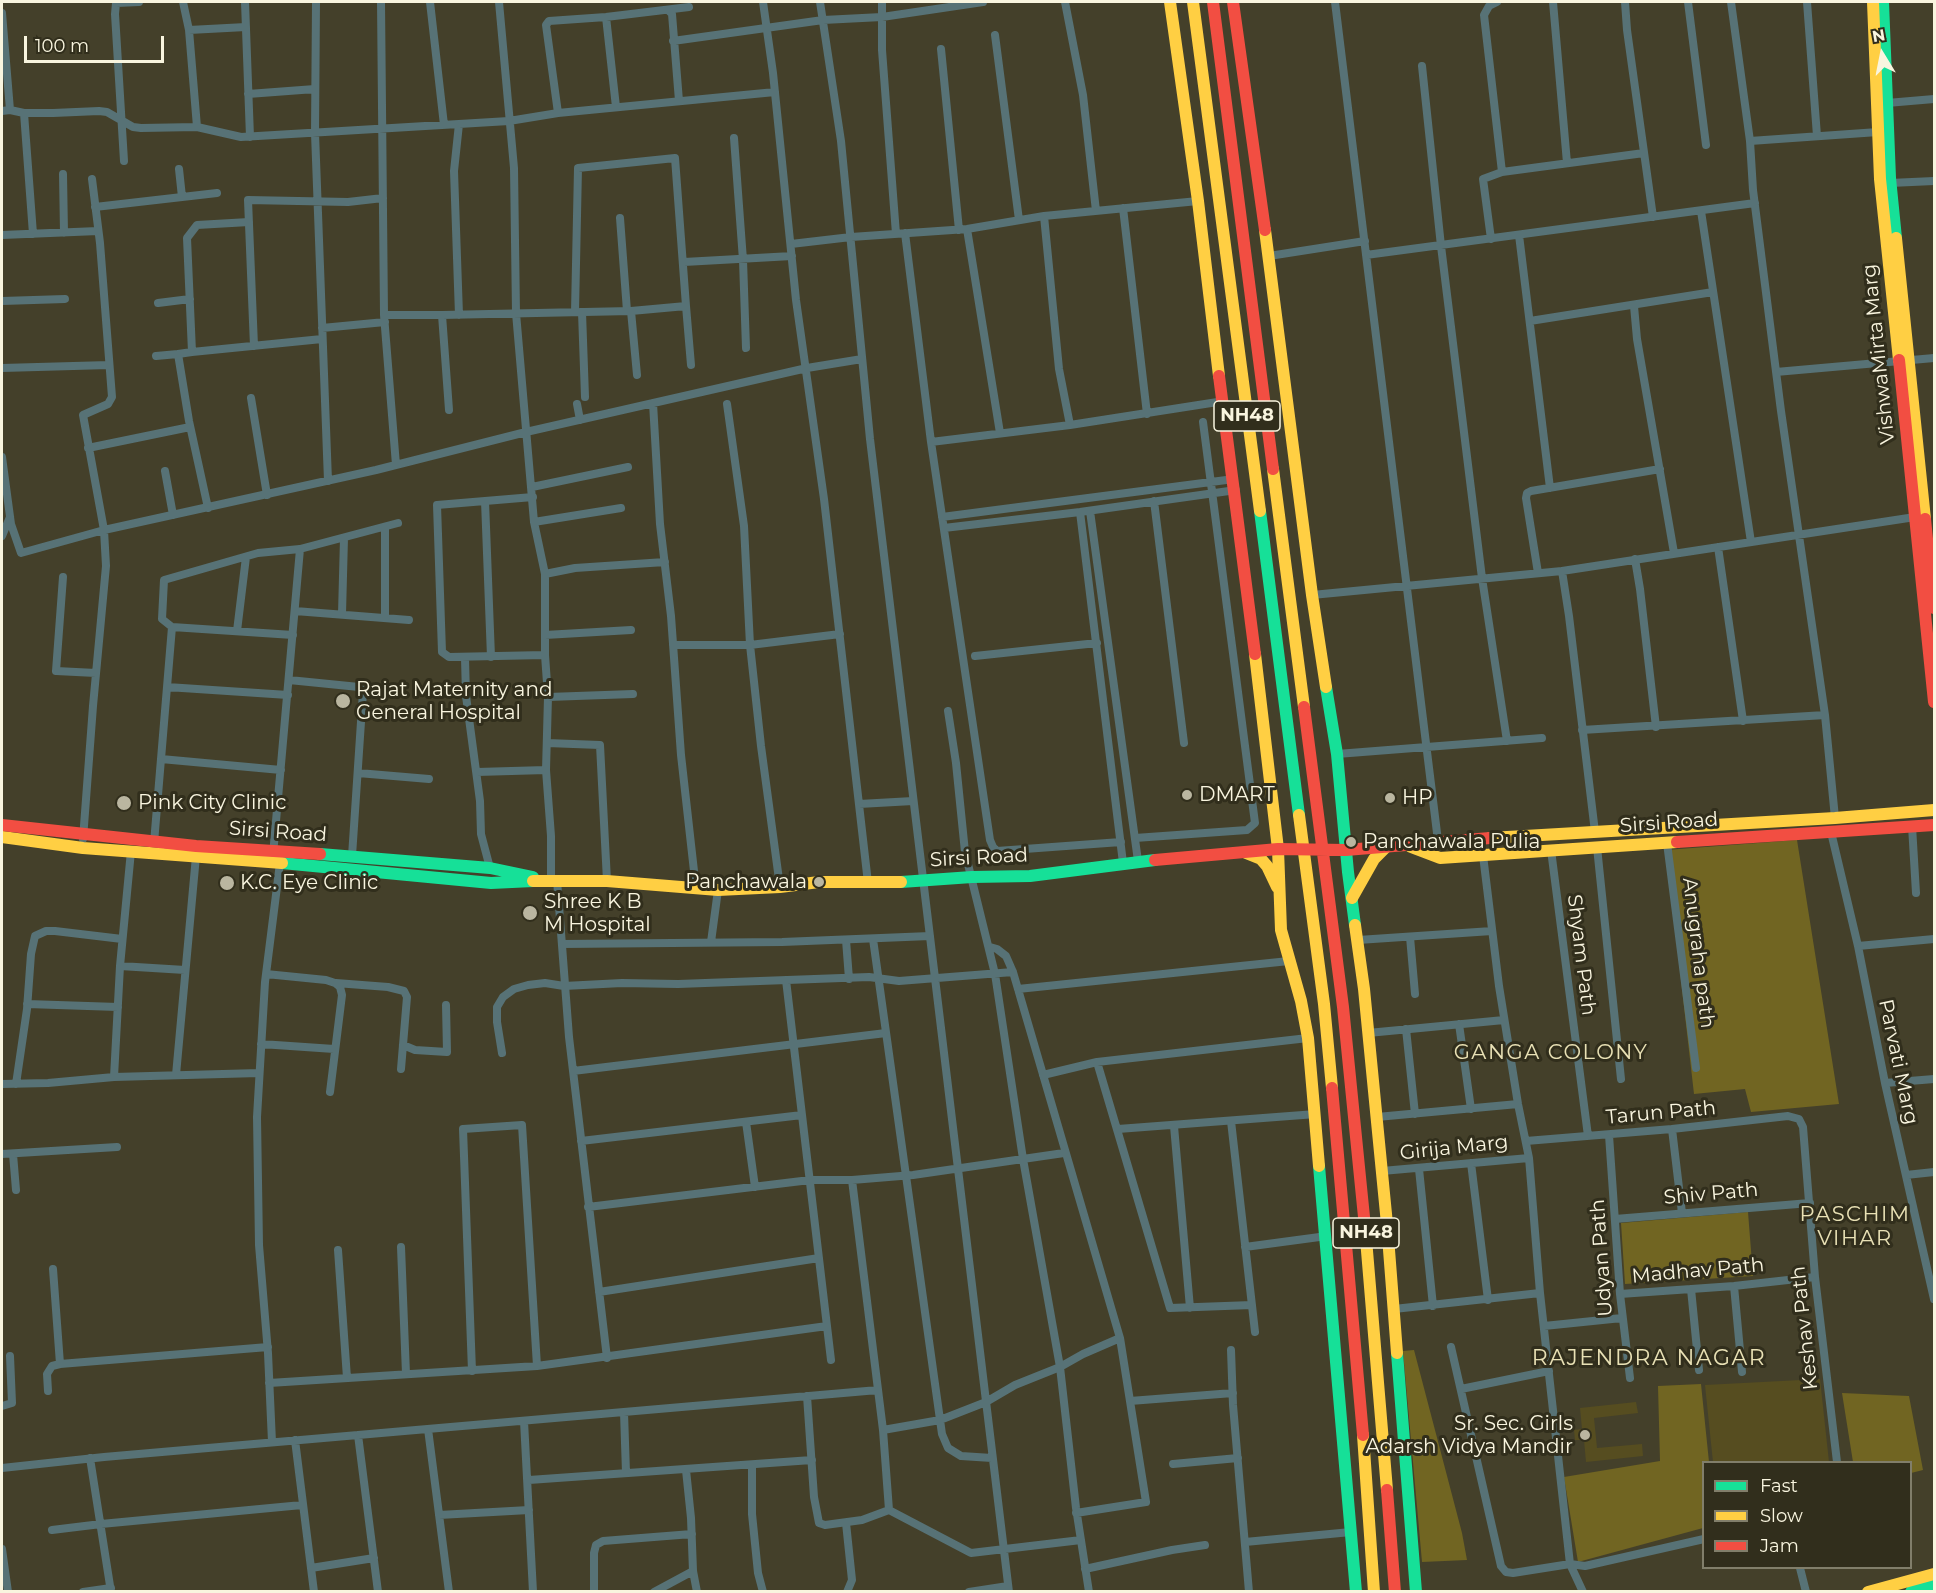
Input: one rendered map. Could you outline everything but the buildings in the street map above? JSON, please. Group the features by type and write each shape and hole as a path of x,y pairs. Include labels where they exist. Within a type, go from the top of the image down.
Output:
{"main road":[{"path":"1170,2 1235,484 1278,849 1278,911 1308,1038 1327,1236 1356,1592"},
{"name":"NH48","path":"1193,2 1324,1004 1362,1423 1374,1592"},
{"name":"NH48","path":"1213,2 1343,1007 1372,1294 1395,1592"},
{"path":"1233,2 1269,256 1312,595 1337,754 1377,1117 1416,1592"},
{"name":"VishwaMirta Marg","path":"1873,2 1880,179 1935,608"},
{"name":"VishwaMirta Marg","path":"1883,2 1890,183 1915,517 1935,702"},
{"name":"Sirsi Road","path":"2,825 491,883 554,880 607,881 718,890 780,887 819,882 868,883 1030,876 1123,862 1278,849 1385,848 1438,841 1935,810"},
{"name":"Sirsi Road","path":"1407,846 1440,858 1935,825"},
{"name":"Sirsi Road","path":"2,837 83,848 196,856 275,859 352,856 490,868 554,880"},
{"path":"1353,898 1374,859 1385,848"},
{"path":"1242,852 1252,855 1267,866 1279,894"},
{"path":"1868,1592 1935,1574"},
{"path":"1911,1592 1935,1585"}],"street":[{"path":"124,161 116,2 139,2"},
{"path":"183,2 189,30 197,127"},
{"path":"244,2 250,137"},
{"path":"316,2 315,134 328,481"},
{"path":"381,2 385,318 396,465"},
{"path":"430,2 444,125"},
{"path":"499,2 514,168 516,313 534,522 545,574 545,655 548,697 546,770 554,880 588,1207 607,1358"},
{"path":"763,2 868,883"},
{"path":"820,2 841,141 862,359 912,801 1008,1589 969,1592"},
{"path":"882,2 887,130 900,234 990,840 993,848 997,850 1121,842"},
{"path":"673,41 823,20 882,17 983,2"},
{"path":"1065,2 1083,95 1096,211"},
{"path":"1335,2 1438,841"},
{"path":"1497,2 1489,6 1484,15 1502,172"},
{"path":"1553,2 1567,163"},
{"path":"1625,2 1626,30 1653,217"},
{"path":"1688,2 1706,145"},
{"path":"1731,2 1776,372 1825,715 1835,818"},
{"path":"1807,2 1817,136"},
{"path":"558,113 546,25 549,21 689,7"},
{"path":"668,10 672,14 679,101"},
{"path":"2,13 6,111 24,113 99,111 107,112 133,127 152,129 197,127 241,137 315,134 509,121 558,113 775,92"},
{"path":"606,17 616,107"},
{"path":"189,30 246,27"},
{"path":"995,35 1019,220"},
{"path":"940,49 963,229 1000,433"},
{"path":"1422,66 1441,246 1482,578 1507,741"},
{"path":"249,94 315,89"},
{"path":"1887,103 1935,99"},
{"path":"24,113 33,234"},
{"path":"459,124 454,171 459,315"},
{"path":"1749,141 1878,132"},
{"path":"734,138 743,260 746,348"},
{"path":"1491,239 1483,179 1502,172 1644,153"},
{"path":"585,397 579,312 578,168 675,158 691,365"},
{"path":"179,170 182,197"},
{"path":"63,174 64,232"},
{"path":"83,848 106,566 104,530 83,415 108,404 112,397 92,178"},
{"path":"1890,183 1935,181"},
{"path":"95,207 217,193"},
{"path":"254,346 248,200 348,202 383,198"},
{"path":"791,244 963,229 1044,216 1198,201"},
{"path":"1366,255 1755,203"},
{"path":"1123,208 1147,414"},
{"path":"1701,211 1751,542"},
{"path":"1044,216 1059,369 1070,425"},
{"path":"620,218 637,375"},
{"path":"192,352 187,238 197,225 249,222"},
{"path":"2,235 98,231"},
{"path":"1520,235 1550,488"},
{"path":"1269,256 1365,241"},
{"path":"684,262 792,256"},
{"path":"1530,321 1713,292"},
{"path":"2,301 65,299"},
{"path":"158,303 190,299"},
{"path":"322,328 385,318 629,311 686,306"},
{"path":"1634,306 1637,339 1674,553"},
{"path":"442,315 449,410"},
{"path":"156,356 322,339"},
{"path":"178,354 190,427 208,508"},
{"path":"1776,372 1935,358"},
{"path":"2,457 3,490 21,553 104,530 328,481 526,432 807,368 862,359"},
{"path":"2,368 109,365"},
{"path":"250,398 267,495"},
{"path":"931,442 1070,425 1224,401"},
{"path":"653,403 660,524 674,645 686,815 696,889"},
{"path":"577,404 580,420"},
{"path":"727,404 744,526 750,645 780,887"},
{"path":"1135,838 1247,830 1255,823 1203,422"},
{"path":"88,448 190,427"},
{"path":"532,487 628,467"},
{"path":"1538,573 1527,494 1531,491 1660,469"},
{"path":"165,471 174,515"},
{"path":"942,517 1210,482 1235,484"},
{"path":"944,528 1080,512 1211,493 1235,484"},
{"path":"533,497 437,505 442,652 449,657 465,658 545,655"},
{"path":"485,501 491,657"},
{"path":"1154,501 1184,743"},
{"path":"534,522 621,508"},
{"path":"1090,510 1138,861"},
{"path":"1080,512 1123,862"},
{"path":"2,536 10,517"},
{"path":"1312,595 1562,571 1915,517"},
{"path":"292,635 171,627 162,619 164,580 258,553 300,549 398,523"},
{"path":"385,528 385,617"},
{"path":"342,614 344,538"},
{"path":"1718,547 1743,721"},
{"path":"272,1442 268,1347 259,1245 257,1117 281,771 300,549"},
{"path":"237,632 246,556"},
{"path":"1635,559 1656,727"},
{"path":"545,574 575,568 665,562"},
{"path":"1562,571 1595,832"},
{"path":"63,577 56,671 96,673"},
{"path":"295,611 409,620"},
{"path":"154,843 171,627"},
{"path":"545,635 631,630"},
{"path":"674,645 750,645 840,634"},
{"path":"975,656 1097,643"},
{"path":"465,658 466,696 477,772 481,834 490,868"},
{"path":"289,680 359,687 363,692 352,856"},
{"path":"167,687 288,695"},
{"path":"548,697 633,694"},
{"path":"948,711 965,852 995,974 1023,1159 1060,1367 1076,1513 1089,1592"},
{"path":"1582,730 1825,715"},
{"path":"1337,754 1542,738"},
{"path":"547,743 600,745 607,881"},
{"path":"161,759 281,771"},
{"path":"477,772 546,770"},
{"path":"358,773 429,779"},
{"path":"859,804 912,801"},
{"path":"1912,826 1916,893"},
{"name":"Parvati Marg","path":"1832,832 1858,946 1885,1083 1935,1299"},
{"path":"1481,839 1504,1020 1529,1158 1540,1293 1570,1564 1582,1592"},
{"name":"Anugraha path","path":"1667,843 1696,1068"},
{"path":"1597,847 1621,1079"},
{"name":"Shyam Path","path":"1551,850 1588,1136"},
{"path":"114,1077 122,939 131,851"},
{"path":"176,1076 196,856"},
{"path":"711,942 718,890"},
{"path":"16,1084 35,936 46,931 55,931 122,939"},
{"path":"1358,940 1492,931"},
{"path":"562,944 846,940 930,936"},
{"path":"1410,937 1415,994"},
{"path":"873,939 942,1434 948,1448 960,1456 992,1458"},
{"path":"1858,946 1935,939"},
{"path":"846,940 849,979"},
{"path":"990,947 1006,956 1013,972 1064,1153 1120,1338 1146,1502 1076,1513"},
{"path":"1018,989 1288,961"},
{"path":"120,966 185,970"},
{"path":"502,1053 497,1007 503,997 514,989 528,985 545,983 564,986 622,983 678,984 878,978 899,981 1013,972"},
{"path":"266,974 404,990 407,997 401,1070"},
{"path":"786,980 831,1360"},
{"path":"330,1092 342,995 340,987 335,983"},
{"path":"27,1004 118,1007"},
{"path":"403,1045 415,1050 447,1052 446,1005"},
{"path":"1368,1033 1504,1020"},
{"path":"1459,1024 1471,1109"},
{"path":"1406,1029 1415,1114"},
{"path":"573,1071 886,1033"},
{"path":"1043,1075 1097,1062 1308,1038"},
{"path":"261,1044 334,1049"},
{"path":"1097,1062 1170,1308 1252,1305"},
{"path":"2,1084 114,1077 259,1073"},
{"path":"1885,1083 1935,1078"},
{"path":"1377,1117 1518,1104"},
{"path":"1118,1129 1316,1114"},
{"path":"581,1141 802,1115"},
{"name":"Tarun Path","path":"1526,1141 1672,1129 1788,1116 1799,1119"},
{"name":"Keshav Path","path":"1799,1119 1803,1127 1815,1277 1837,1461"},
{"path":"1231,1121 1255,1332"},
{"path":"746,1122 755,1187"},
{"path":"472,1371 463,1129 522,1125 537,1366"},
{"path":"1174,1126 1190,1308"},
{"path":"1672,1129 1682,1213"},
{"name":"Udyan Path","path":"1609,1135 1620,1294 1630,1378"},
{"path":"2,1154 117,1147"},
{"path":"588,1207 810,1180 852,1180 906,1175 1064,1153"},
{"path":"13,1154 16,1190"},
{"name":"Girija Marg","path":"1382,1171 1529,1158"},
{"path":"1472,1163 1488,1300"},
{"path":"1419,1169 1433,1306"},
{"path":"1906,1175 1935,1172"},
{"path":"852,1180 883,1430 889,1510"},
{"name":"Shiv Path","path":"1615,1219 1810,1203"},
{"path":"1245,1247 1327,1236"},
{"path":"400,1247 406,1374"},
{"path":"338,1250 347,1378"},
{"path":"599,1292 819,1258"},
{"path":"53,1269 60,1364"},
{"name":"Madhav Path","path":"1620,1294 1734,1286 1815,1277"},
{"path":"1734,1286 1742,1372"},
{"path":"1691,1289 1699,1370"},
{"path":"1394,1309 1540,1293"},
{"path":"1544,1326 1623,1318"},
{"path":"269,1383 537,1366 827,1326"},
{"path":"883,1430 940,1420 986,1402 1015,1385 1060,1367 1120,1338"},
{"path":"48,1391 48,1374 52,1366 60,1364 268,1347"},
{"path":"1451,1347 1501,1566 1506,1572 1513,1573 1570,1564 1585,1566 1702,1539"},
{"path":"1231,1350 1249,1592"},
{"path":"2,1406 12,1403 10,1356"},
{"path":"1461,1389 1549,1371"},
{"path":"2,1468 90,1458 878,1390"},
{"path":"1130,1401 1233,1393"},
{"path":"807,1396 814,1497 819,1523 825,1525 846,1523 874,1517 889,1510"},
{"path":"624,1412 626,1473"},
{"path":"525,1420 533,1592"},
{"path":"428,1429 449,1592"},
{"path":"358,1435 378,1592"},
{"path":"295,1440 314,1592"},
{"path":"83,1592 111,1590 90,1458"},
{"path":"1173,1464 1238,1458"},
{"path":"529,1480 812,1460"},
{"path":"752,1465 752,1514 758,1573 763,1592"},
{"path":"686,1470 693,1571 697,1592"},
{"path":"52,1530 302,1505"},
{"path":"439,1515 529,1510"},
{"path":"889,1510 971,1553 1081,1540"},
{"path":"846,1523 852,1580 848,1591 854,1592"},
{"path":"1245,1542 1351,1532"},
{"path":"594,1592 596,1545 603,1541 616,1539 692,1534"},
{"path":"1085,1569 1205,1545"},
{"path":"2,1549 8,1592"},
{"path":"311,1568 374,1558"},
{"path":"1800,1569 1806,1592"},
{"path":"654,1592 693,1571"}],"shaded area":[{"path":"1797,840 1839,1104 1751,1112 1745,1089 1694,1094 1666,850"},
{"path":"1748,1212 1753,1276 1625,1284 1621,1223"},
{"path":"1414,1350 1467,1560 1422,1562 1403,1351"},
{"path":"1820,1379 1829,1461 1713,1461 1705,1385"},
{"path":"1701,1384 1709,1461 1702,1461 1702,1528 1578,1562 1564,1477 1660,1461 1658,1386"},
{"path":"1842,1393 1909,1396 1923,1470 1912,1473 1912,1461 1853,1461"},
{"name":"Sr. Sec. Girls Adarsh Vidya Mandir","path":"1636,1402 1638,1413 1594,1418 1597,1448 1642,1444 1643,1456 1586,1462 1584,1440 1575,1440 1574,1430 1582,1429 1580,1408"}],"traffic: fast":[{"path":"1883,2 1890,178 1896,238"},
{"path":"1260,511 1299,815"},
{"path":"1326,687 1337,754 1355,925"},
{"path":"320,854 490,868 533,877"},
{"path":"901,882 1030,876 1155,860"},
{"path":"282,863 491,883 533,881"},
{"path":"1319,1166 1356,1592"},
{"path":"1397,1353 1416,1592"},
{"path":"1911,1592 1934,1585"}],"traffic: slow":[{"path":"1170,2 1198,201 1219,376"},
{"path":"1193,2 1260,511"},
{"path":"1873,2 1880,179 1899,360"},
{"path":"1265,230 1326,687"},
{"path":"1896,238 1925,519"},
{"path":"1273,469 1304,707"},
{"path":"1255,654 1278,849 1281,930 1301,1001 1308,1038 1319,1166"},
{"path":"1490,838 1934,810"},
{"path":"1299,815 1324,1004 1332,1088"},
{"path":"2,837 83,848 282,863"},
{"path":"1411,847 1440,858 1677,842"},
{"path":"1352,898 1374,859 1385,848"},
{"path":"1246,853 1261,859 1277,887"},
{"path":"533,881 607,881 718,890 780,887 819,882 901,882"},
{"path":"1355,925 1364,989 1397,1353"},
{"path":"1365,1227 1387,1490"},
{"path":"1363,1435 1374,1592"},
{"path":"1868,1592 1934,1574"}],"traffic: jam":[{"path":"1213,2 1273,469"},
{"path":"1233,2 1265,230"},
{"path":"1899,360 1934,702"},
{"path":"1219,376 1255,654"},
{"path":"1925,519 1934,608"},
{"path":"1304,707 1343,1007 1365,1227"},
{"path":"2,825 196,846 320,854"},
{"path":"1677,842 1934,825"},
{"path":"1155,860 1278,849 1346,850 1490,838"},
{"path":"1332,1088 1363,1435"},
{"path":"1387,1490 1395,1592"}],"place":[{"name":"Rajat Maternity and General Hospital","path":"343,701"},
{"name":"DMART","path":"1187,795"},
{"name":"HP","path":"1390,798"},
{"name":"Pink City Clinic","path":"124,803"},
{"name":"Panchawala Pulia","path":"1351,842"},
{"name":"Panchawala","path":"819,882"},
{"name":"K.C. Eye Clinic","path":"227,883"},
{"name":"Shree K B M Hospital","path":"530,913"},
{"name":"Sr. Sec. Girls Adarsh Vidya Mandir","path":"1585,1435"}],"district":[{"name":"GANGA COLONY","path":"1551,1053"},
{"name":"PASCHIM VIHAR","path":"1855,1227"},
{"name":"RAJENDRA NAGAR","path":"1649,1359"}]}
